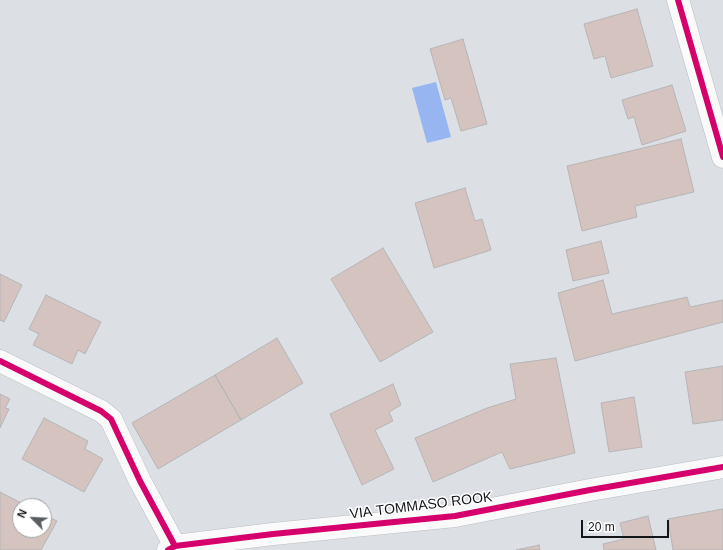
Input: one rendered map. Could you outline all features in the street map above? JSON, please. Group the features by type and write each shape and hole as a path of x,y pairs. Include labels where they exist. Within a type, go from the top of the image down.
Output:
{"street":[{"path":"678,0 723,157"},
{"path":"0,361 101,411 111,419 171,548"},
{"name":"VIA TOMMASO ROOK","path":"171,548 273,534 455,516 590,490 723,467"}],"water":[{"path":"436,82 451,137 427,143 412,88"}],"building":[{"path":"637,9 653,66 611,78 605,56 594,59 584,24"},
{"path":"463,39 487,124 461,131 451,98 445,100 430,49"},
{"path":"672,85 686,131 642,145 634,117 628,119 622,100"},
{"path":"681,139 694,192 635,206 637,217 582,231 567,166"},
{"path":"465,188 475,221 482,219 491,250 434,268 415,203"},
{"path":"601,241 609,273 573,281 566,250"},
{"path":"383,248 433,332 380,362 331,279"},
{"path":"0,274 22,285 4,322 0,320"},
{"path":"603,280 612,314 687,297 690,307 723,300 723,322 575,361 558,293"},
{"path":"46,295 101,322 85,354 78,350 72,364 33,345 39,334 29,329"},
{"path":"277,338 303,383 241,420 215,375"},
{"path":"556,358 575,453 510,469 502,452 433,482 415,438 487,408 516,399 510,364"},
{"path":"723,366 723,420 693,424 685,372"},
{"path":"215,375 241,420 158,469 132,423"},
{"path":"393,384 401,405 389,412 393,421 375,430 394,469 362,485 330,414"},
{"path":"0,394 10,399 5,408 9,409 0,428"},
{"path":"634,397 642,447 609,452 601,403"},
{"path":"44,418 88,441 85,449 103,459 84,492 22,459"},
{"path":"0,492 12,498 12,538 48,538 41,550 0,550"},
{"path":"723,509 723,550 673,550 668,519"},
{"path":"648,516 656,550 604,550 603,544 624,539 620,523"},
{"path":"52,519 57,521 52,530"},
{"path":"539,545 540,550 516,550"}],"cycle path":[{"path":"678,0 723,157"},
{"path":"0,361 101,411 111,419 140,481 175,546"},
{"path":"168,550 175,546 273,534 455,516 590,490 723,467"}]}
